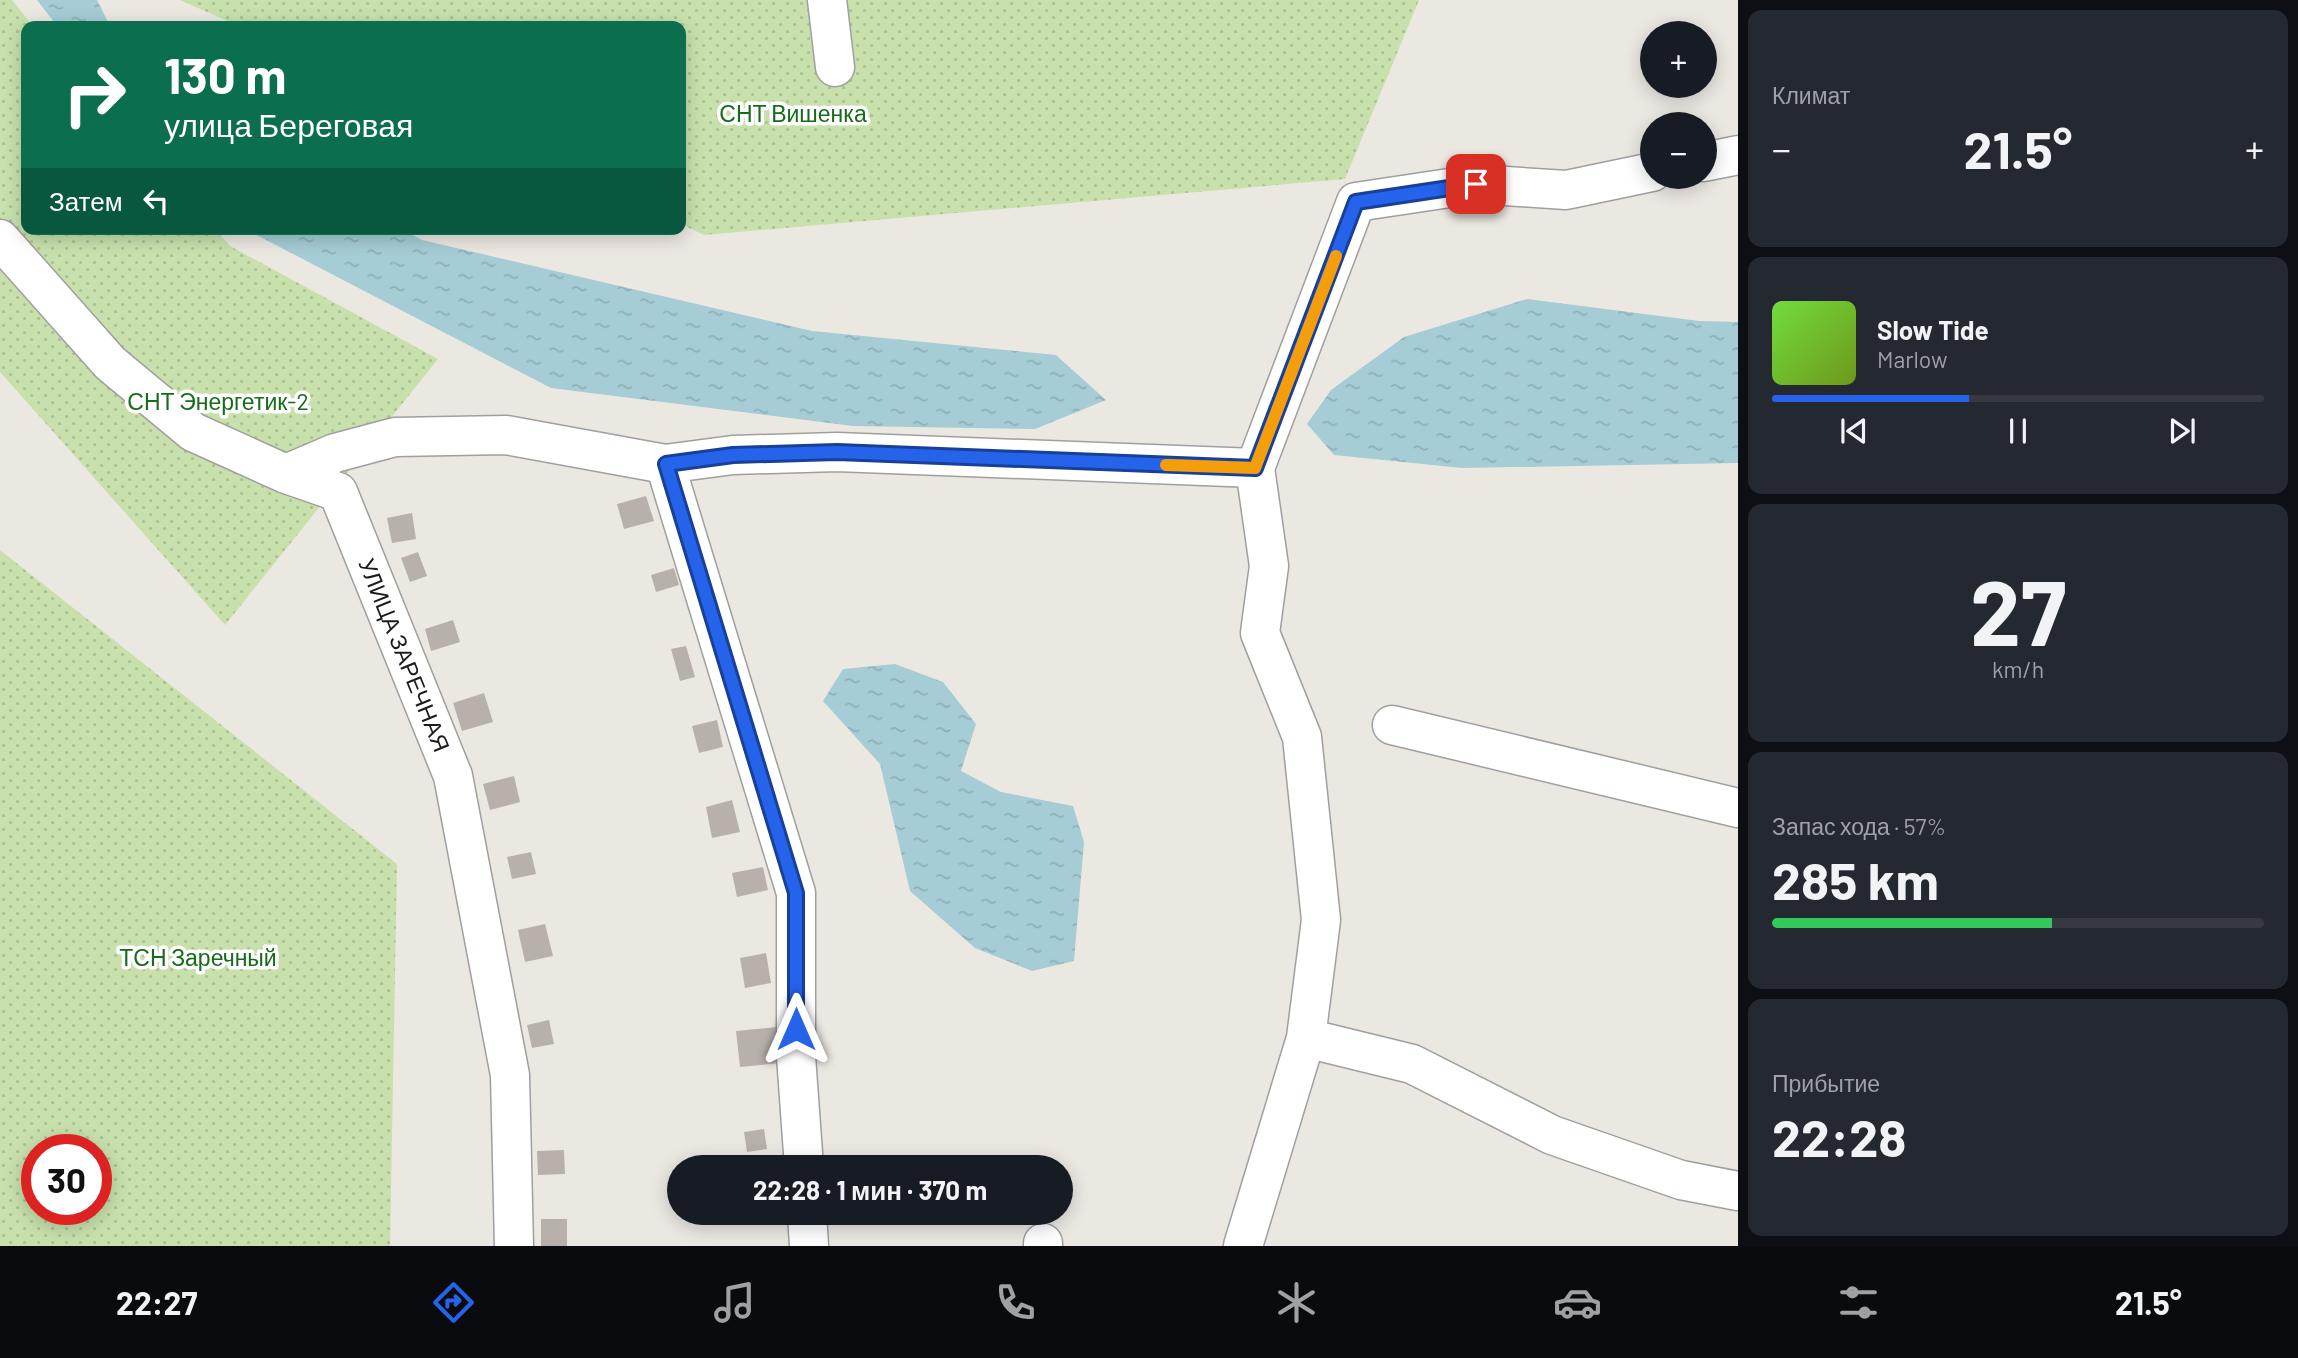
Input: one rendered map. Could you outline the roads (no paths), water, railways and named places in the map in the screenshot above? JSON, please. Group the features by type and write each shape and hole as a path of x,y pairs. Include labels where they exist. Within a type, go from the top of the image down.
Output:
{"street":[{"path":"828,0 835,67"},
{"path":"1717,159 1738,155"},
{"path":"1243,1246 1306,1038 1321,920 1302,737 1260,633 1269,566 1255,468 1356,202 1476,184 1566,190 1640,175"},
{"name":"УЛИЦА ЗАРЕЧНАЯ","path":"0,239 110,363 193,432 286,474 338,492 453,776 510,1075 514,1246"},
{"path":"286,474 335,453 395,437 506,435 666,464 733,455 837,452 1255,468"},
{"path":"666,464 796,893 796,1056 803,1155"},
{"path":"1392,725 1738,808"},
{"path":"1306,1038 1412,1065 1552,1135 1681,1180 1738,1191"},
{"path":"808,1225 809,1246"}],"water":[{"path":"37,0 97,0 108,21 53,21"},
{"path":"257,235 413,235 422,240 812,331 1056,355 1106,400 1035,429 853,426 551,388"},
{"path":"1527,299 1699,321 1738,322 1738,463 1462,468 1334,455 1307,424 1331,390 1404,337"},
{"path":"895,664 943,682 976,724 961,771 1001,792 1073,806 1084,842 1074,961 1032,971 975,948 910,891 880,764 823,701 843,669"}],"park label":[{"name":"СНТ Вишенка","path":"793,114"},
{"name":"СНТ Энергетик-2","path":"218,402"},
{"name":"ТСН Заречный","path":"198,958"}]}
